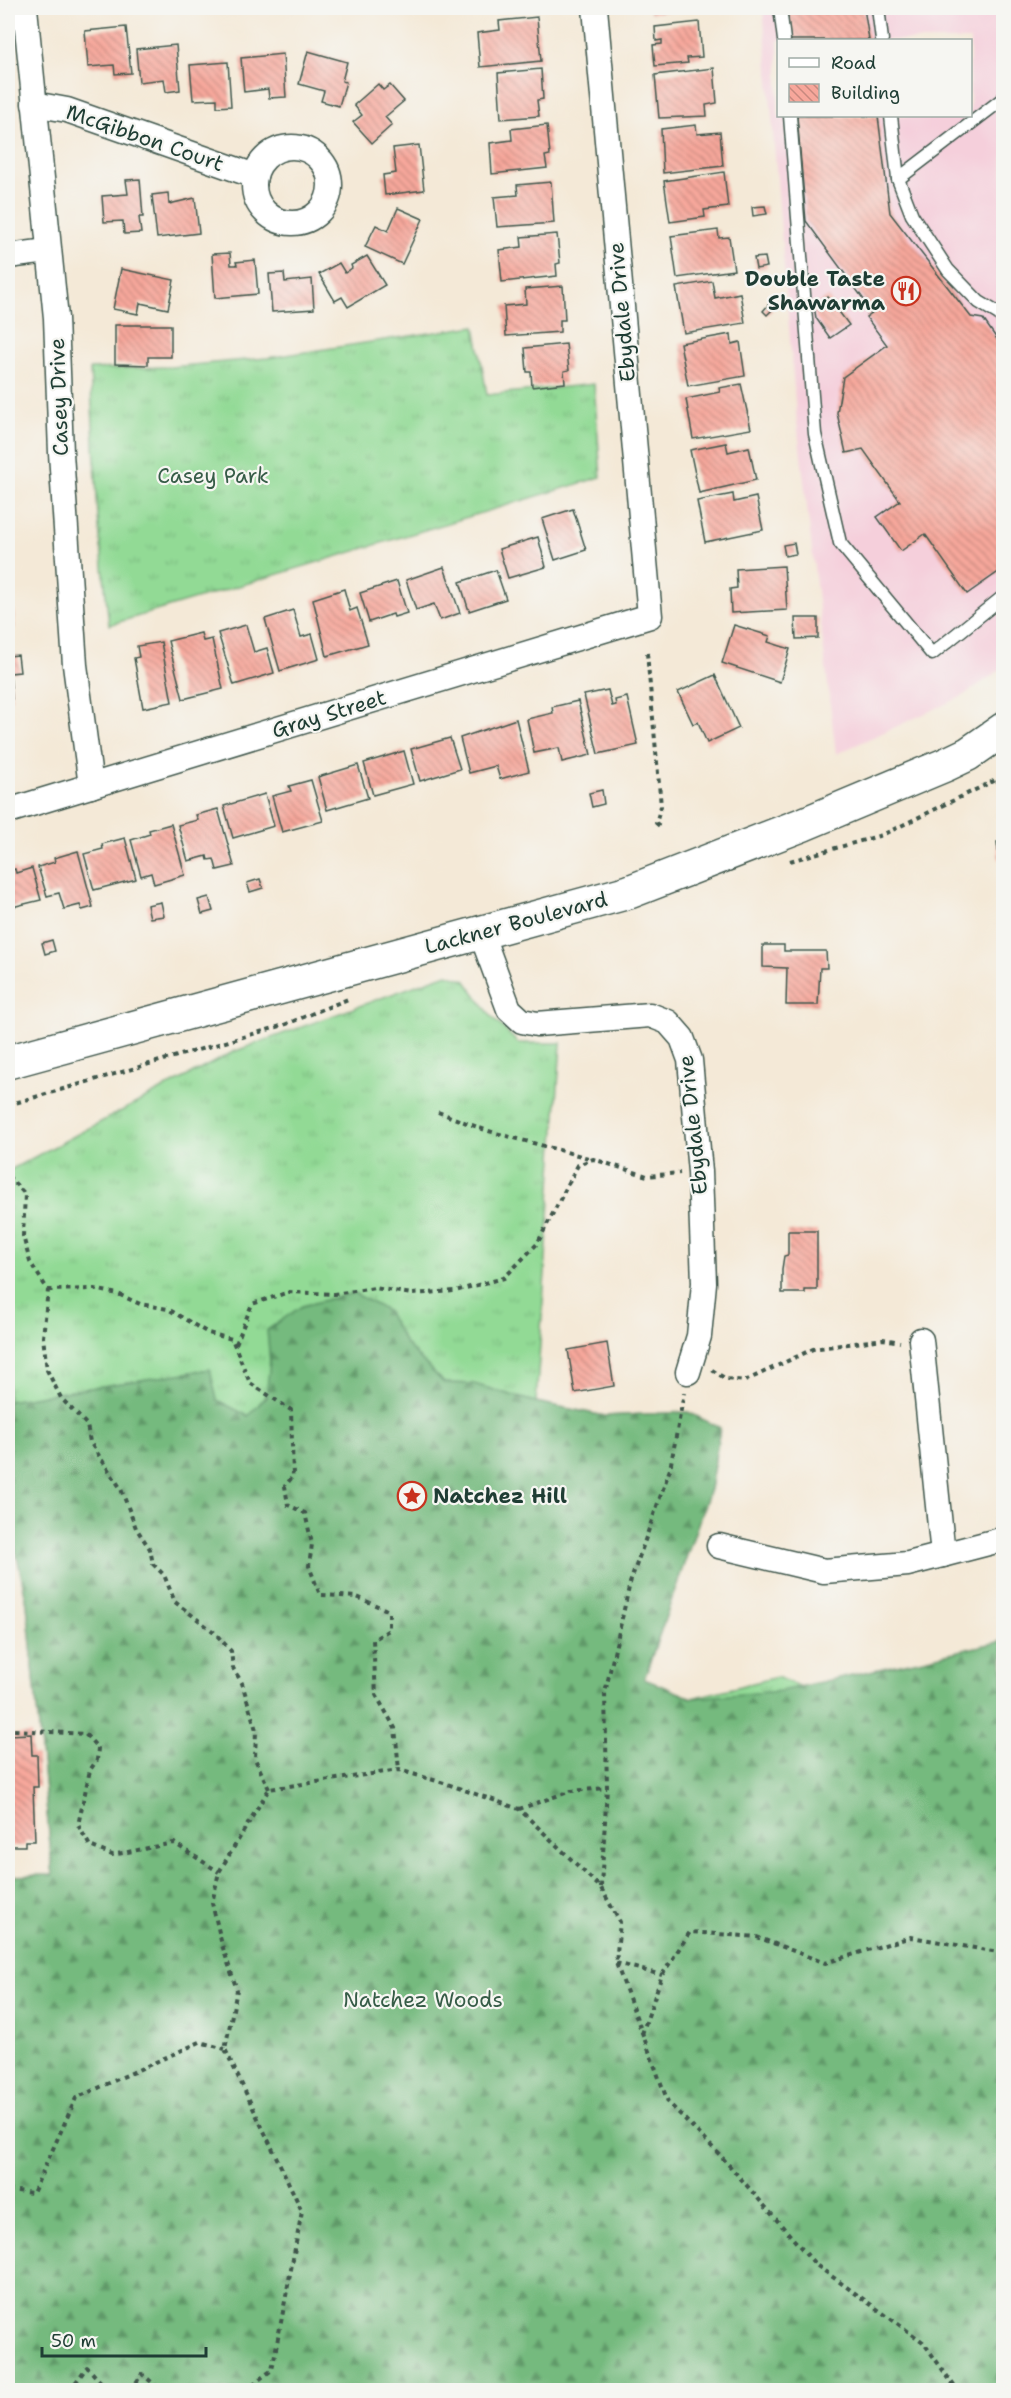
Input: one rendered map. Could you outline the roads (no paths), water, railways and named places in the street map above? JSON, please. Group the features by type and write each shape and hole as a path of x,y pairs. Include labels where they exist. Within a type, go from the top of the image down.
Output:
{"main road":[{"name":"Lackner Boulevard","path":"8,1062 629,892 716,859 945,765 968,754 1004,729"}],"street":[{"name":"Casey Drive","path":"25,8 56,318 61,453 75,665 92,786"},
{"name":"Ebydale Drive","path":"595,8 650,616"},
{"name":"McGibbon Court","path":"34,104 68,110 255,176"},
{"path":"8,256 48,251"},
{"name":"Gray Street","path":"8,811 650,616"},
{"name":"Ebydale Drive","path":"481,933 509,1009 522,1021 537,1024 650,1015 668,1022 682,1038 690,1060 700,1172 704,1284 691,1365"},
{"path":"922,1347 943,1555"},
{"path":"719,1546 824,1571 908,1564 1004,1539"}],"lane":[{"path":"780,8 784,39"},
{"path":"878,8 882,39"},
{"path":"898,179 1004,98"},
{"path":"790,117 815,435 840,543 932,654 1004,596"},
{"path":"891,117 898,179 912,215 948,270 979,302 999,314 1004,321"}],"place":[{"name":"Double Taste Shawarma","path":"906,291"},
{"name":"Natchez Hill","path":"412,1496"}],"park label":[{"name":"Casey Park","path":"213,476"},
{"name":"Natchez Woods","path":"423,2000"}]}
